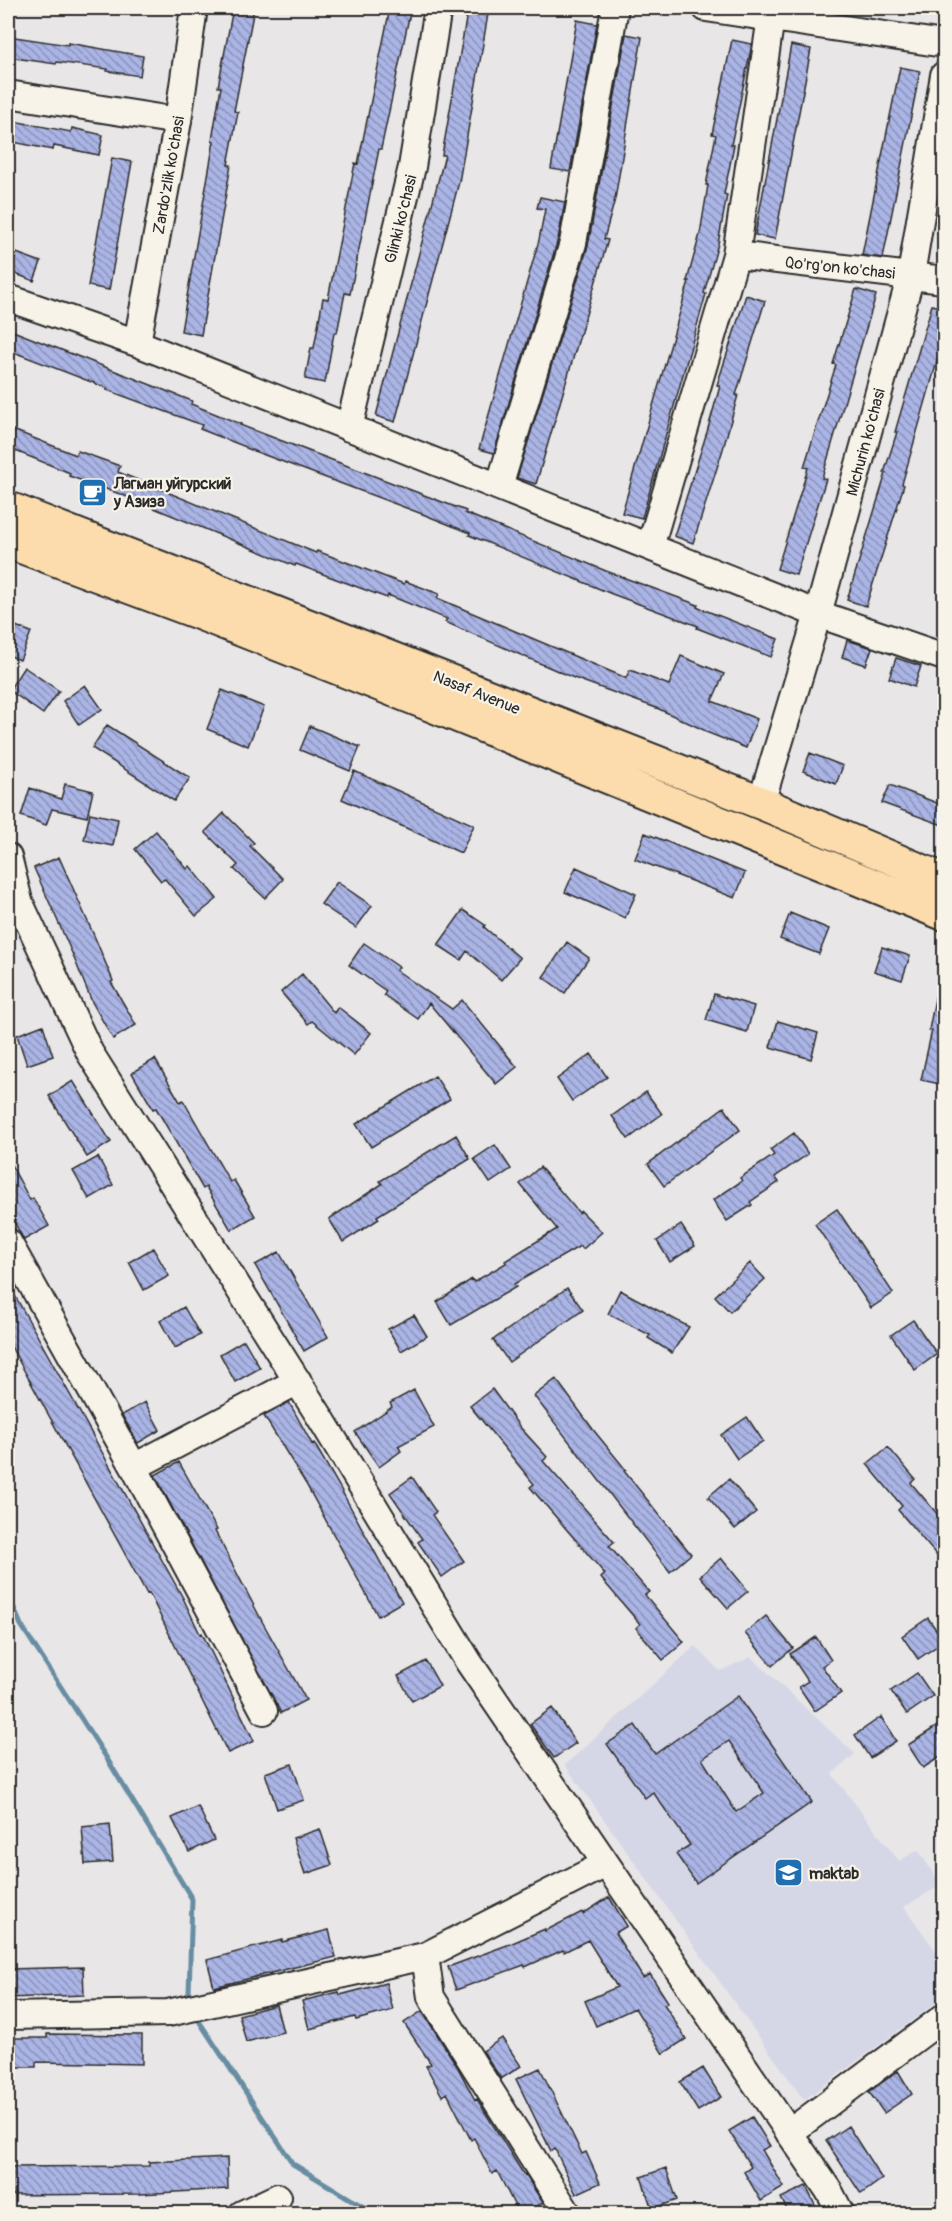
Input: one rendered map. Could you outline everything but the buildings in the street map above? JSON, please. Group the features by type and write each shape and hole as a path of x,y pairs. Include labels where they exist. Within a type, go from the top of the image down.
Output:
{"main road":[{"name":"Nasaf Avenue","path":"8,508 760,803 945,880"},
{"name":"Nasaf Avenue","path":"8,542 196,612 426,703 945,914"}],"street":[{"name":"Zardo'zlik ko'chasi","path":"137,342 178,121 195,8"},
{"name":"Glinki ko'chasi","path":"349,428 412,167 438,8"},
{"path":"499,487 573,243 615,8"},
{"path":"706,8 945,44"},
{"path":"650,547 736,255 771,18"},
{"name":"Michurin ko'chasi","path":"760,803 818,614 911,275 945,75"},
{"path":"8,94 178,121"},
{"name":"Qo'rg'on ko'chasi","path":"736,255 945,280"},
{"path":"8,298 137,342 818,614 945,657"},
{"path":"8,857 19,902 90,1053 298,1381 468,1661 829,2191 841,2214"},
{"path":"8,1242 134,1467 264,1711"},
{"path":"134,1467 298,1381"},
{"path":"8,2016 168,2013 425,1956 606,1864"},
{"path":"425,1956 431,1997 568,2214"},
{"path":"789,2133 945,2017"},
{"path":"242,2214 278,2197"}],"shaded area":[{"name":"maktab","path":"695,1646 720,1671 751,1657 855,1754 832,1774 899,1861 918,1850 941,1885 904,1907 944,1962 944,1997 804,2100 565,1765"}],"waterway":[{"path":"8,1594 21,1625 106,1757 192,1899 189,1993"},
{"path":"197,2018 293,2164 375,2214"}],"place":[{"name":"Лагман уйгурский у Азиза","path":"93,492"},
{"name":"maktab","path":"788,1873"}]}
